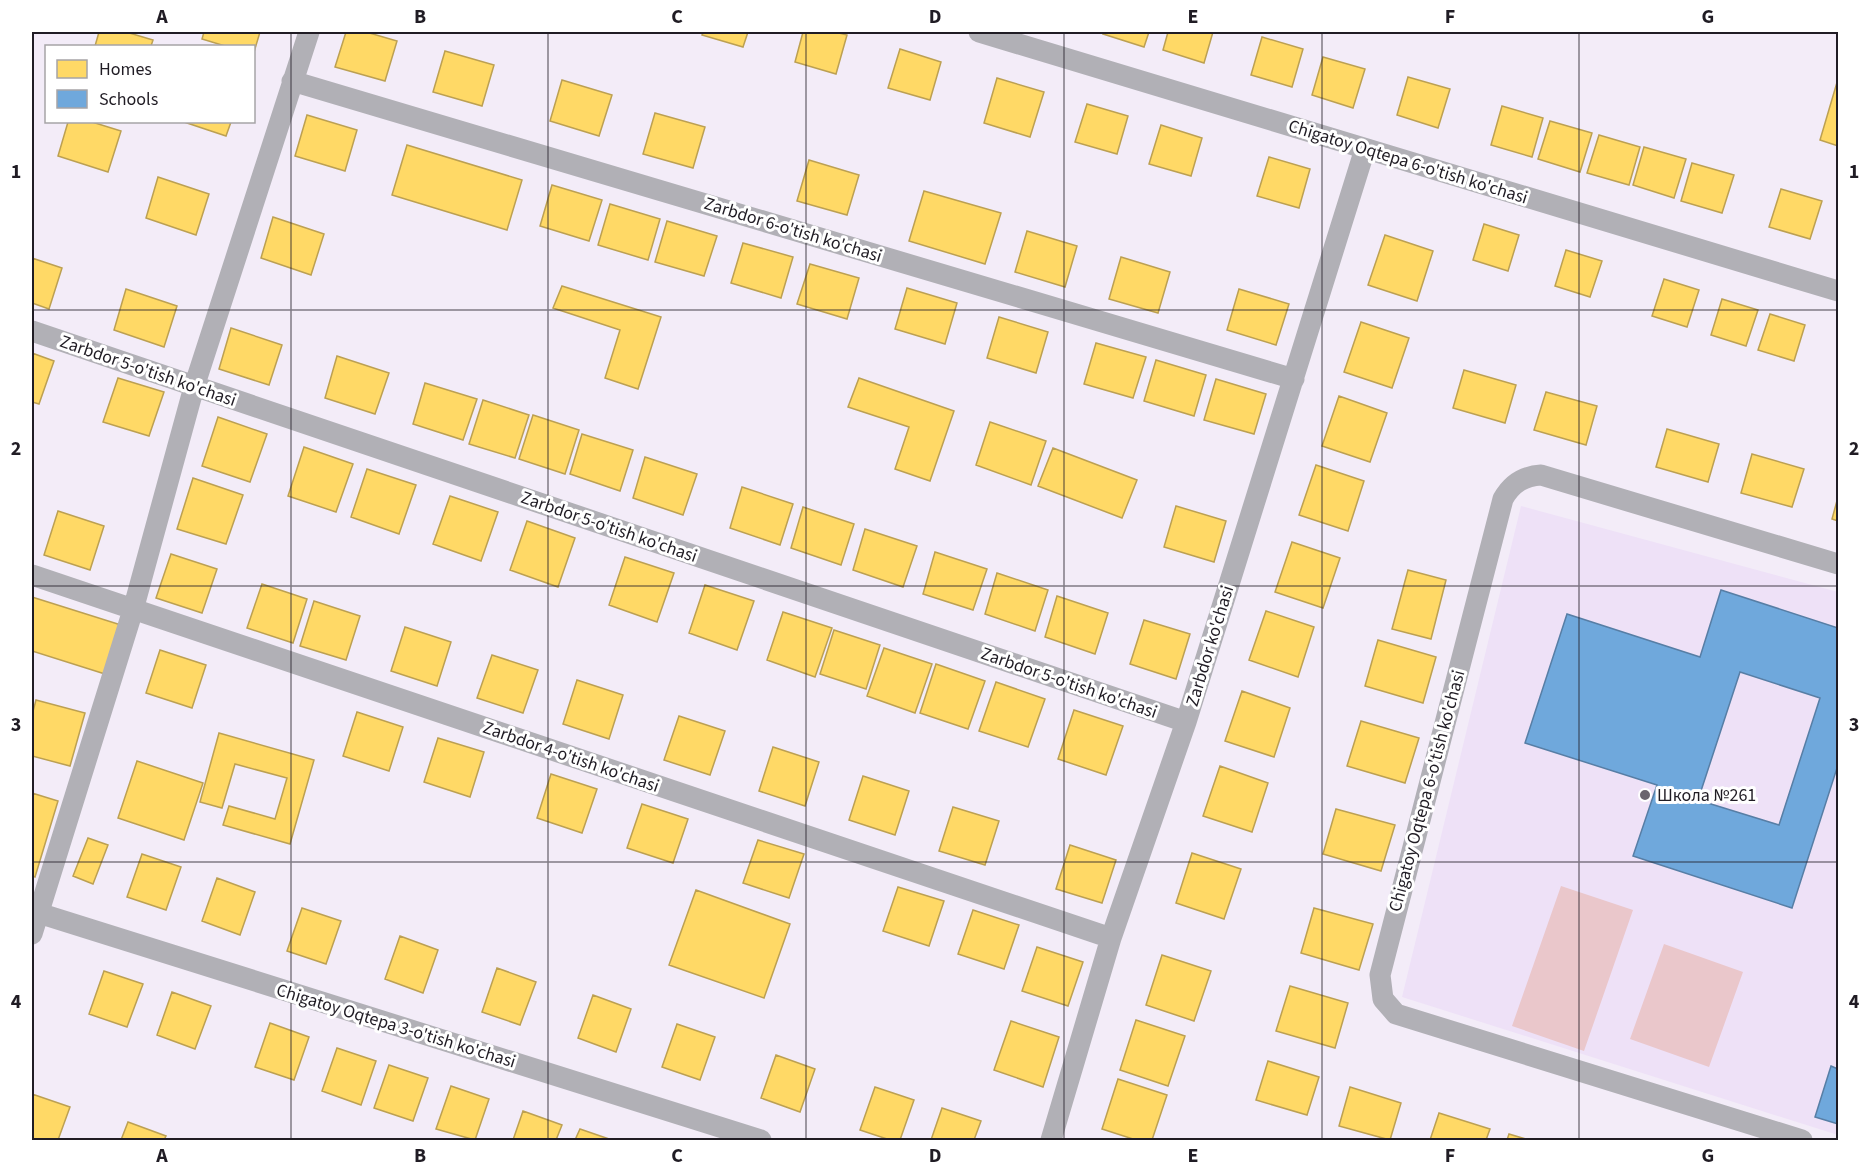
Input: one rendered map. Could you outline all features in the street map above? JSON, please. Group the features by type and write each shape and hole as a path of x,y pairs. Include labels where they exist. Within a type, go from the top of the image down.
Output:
{"street":[{"path":"32,934 35,912 133,610 194,387 309,32"},
{"name":"Chigatoy Oqtepa 6-o'tish ko'chasi","path":"979,32 1839,291"},
{"name":"Zarbdor 6-o'tish ko'chasi","path":"292,81 1294,379"},
{"name":"Zarbdor ko'chasi","path":"1051,1140 1111,938 1186,722 1365,149"},
{"name":"Zarbdor 5-o'tish ko'chasi","path":"32,331 1186,722"},
{"name":"Chigatoy Oqtepa 6-o'tish ko'chasi","path":"1802,1140 1396,1014 1383,999 1380,975 1503,499 1513,486 1526,477 1541,475 1839,564"},
{"name":"Zarbdor 4-o'tish ko'chasi","path":"32,574 133,610 1111,938"},
{"name":"Chigatoy Oqtepa 3-o'tish ko'chasi","path":"35,912 761,1140"}],"shaded area":[{"name":"Школа №261","path":"1521,506 1838,592 1838,1135 1402,997"},
{"path":"1561,886 1633,910 1584,1051 1512,1026"},
{"path":"1664,944 1743,972 1709,1067 1630,1039"}],"building: Homes":[{"path":"99,32 126,32 153,40 151,45 95,45"},
{"path":"204,32 260,32 255,49 255,45 222,45 202,39"},
{"path":"346,32 366,32 397,41 385,81 335,67"},
{"path":"703,32 748,32 743,47 702,35"},
{"path":"803,32 835,32 847,35 836,74 795,62"},
{"path":"1104,32 1149,32 1144,47 1103,34"},
{"path":"1168,32 1213,32 1204,63 1163,50"},
{"path":"1262,37 1303,49 1292,87 1251,75"},
{"path":"900,49 941,62 930,100 888,88"},
{"path":"445,51 494,65 482,106 433,92"},
{"path":"1323,57 1365,69 1353,108 1312,95"},
{"path":"1408,77 1450,89 1438,128 1397,115"},
{"path":"997,78 1044,92 1030,137 984,123"},
{"path":"1838,79 1838,146 1820,140"},
{"path":"562,80 612,95 599,136 550,121"},
{"path":"1087,104 1128,116 1117,154 1075,142"},
{"path":"1502,106 1543,118 1532,157 1491,145"},
{"path":"655,113 705,127 693,168 643,154"},
{"path":"307,115 357,130 345,171 295,156"},
{"path":"1550,121 1592,133 1580,172 1538,159"},
{"path":"68,123 95,123 121,131 108,172 58,156"},
{"path":"187,123 231,123 226,136"},
{"path":"1161,125 1202,138 1191,176 1149,164"},
{"path":"1599,135 1640,147 1629,185 1587,173"},
{"path":"407,145 522,180 507,230 392,195"},
{"path":"1644,147 1686,159 1674,198 1633,185"},
{"path":"1269,157 1310,169 1299,208 1257,196"},
{"path":"809,160 859,175 847,215 797,201"},
{"path":"1692,163 1734,175 1722,213 1681,201"},
{"path":"158,177 209,194 196,235 146,218"},
{"path":"552,185 602,200 589,241 540,226"},
{"path":"1781,189 1822,201 1810,239 1769,227"},
{"path":"924,191 1001,213 985,264 909,241"},
{"path":"610,204 660,219 648,260 598,245"},
{"path":"273,217 324,234 311,275 261,258"},
{"path":"667,221 717,236 704,276 655,262"},
{"path":"1484,224 1519,235 1508,271 1473,260"},
{"path":"1027,231 1077,246 1065,287 1015,272"},
{"path":"1385,235 1433,251 1417,301 1368,285"},
{"path":"743,243 793,257 781,298 731,283"},
{"path":"1566,250 1602,261 1590,297 1555,286"},
{"path":"1121,257 1170,272 1158,313 1109,299"},
{"path":"32,258 62,268 49,309 32,303"},
{"path":"810,264 859,278 847,319 797,304"},
{"path":"1664,279 1699,290 1687,327 1652,316"},
{"path":"562,286 661,317 638,389 605,378 620,330 553,308"},
{"path":"907,288 957,303 945,344 895,329"},
{"path":"126,289 177,306 164,347 114,330"},
{"path":"1239,289 1289,304 1276,345 1227,330"},
{"path":"1722,299 1758,310 1746,346 1711,335"},
{"path":"1770,314 1805,325 1794,361 1758,350"},
{"path":"999,317 1048,332 1036,373 987,358"},
{"path":"1361,322 1409,338 1392,388 1344,372"},
{"path":"231,328 282,345 269,385 219,369"},
{"path":"1096,343 1146,357 1133,398 1084,384"},
{"path":"32,353 54,361 39,404 32,402"},
{"path":"337,356 389,373 375,414 325,398"},
{"path":"1156,360 1206,375 1194,416 1144,401"},
{"path":"1464,370 1516,385 1505,423 1453,408"},
{"path":"118,378 164,392 149,436 103,422"},
{"path":"859,378 954,411 930,481 895,469 909,427 848,407"},
{"path":"1216,379 1266,394 1254,434 1204,420"},
{"path":"425,383 477,399 463,440 413,424"},
{"path":"1546,392 1597,406 1586,445 1534,430"},
{"path":"1339,396 1387,413 1370,462 1322,446"},
{"path":"483,400 529,415 515,458 469,444"},
{"path":"533,415 579,430 565,474 519,459"},
{"path":"218,417 267,434 250,482 202,466"},
{"path":"990,422 1046,441 1031,485 976,465"},
{"path":"1667,429 1719,444 1708,482 1656,467"},
{"path":"582,434 633,450 620,491 570,474"},
{"path":"304,447 353,464 336,512 288,496"},
{"path":"1053,448 1137,480 1122,518 1038,486"},
{"path":"1752,454 1804,469 1792,507 1741,493"},
{"path":"645,457 697,474 683,515 633,498"},
{"path":"1316,465 1364,481 1348,531 1299,515"},
{"path":"367,469 416,485 399,534 351,517"},
{"path":"193,478 243,495 226,544 177,529"},
{"path":"742,487 793,504 780,545 730,528"},
{"path":"450,496 498,512 481,561 433,544"},
{"path":"1838,497 1838,521 1832,519"},
{"path":"1176,506 1226,521 1214,562 1164,547"},
{"path":"803,507 854,524 841,565 791,548"},
{"path":"58,511 104,526 90,570 44,555"},
{"path":"527,521 575,538 558,587 510,570"},
{"path":"865,529 917,546 903,587 853,570"},
{"path":"1292,542 1340,558 1323,608 1275,592"},
{"path":"935,552 987,569 973,610 923,594"},
{"path":"171,554 217,569 202,613 156,598"},
{"path":"625,557 674,573 657,622 609,605"},
{"path":"1408,570 1446,580 1431,639 1392,629"},
{"path":"997,573 1048,590 1035,631 985,614"},
{"path":"262,584 307,599 293,643 247,628"},
{"path":"705,585 754,601 737,650 689,633"},
{"path":"1057,596 1108,613 1095,654 1045,637"},
{"path":"32,597 121,625 105,674 32,651"},
{"path":"314,601 360,616 346,660 300,646"},
{"path":"1266,611 1314,627 1298,677 1249,660"},
{"path":"783,612 832,628 815,677 767,660"},
{"path":"1144,620 1190,634 1176,679 1130,664"},
{"path":"405,627 451,642 437,686 391,671"},
{"path":"834,630 880,645 866,689 820,674"},
{"path":"1378,640 1436,657 1423,703 1365,686"},
{"path":"884,648 932,664 915,713 867,696"},
{"path":"160,650 206,665 192,708 146,693"},
{"path":"492,655 538,670 523,713 477,698"},
{"path":"936,664 985,681 968,729 920,713"},
{"path":"577,680 623,695 609,739 563,724"},
{"path":"996,682 1045,699 1028,747 979,731"},
{"path":"1242,691 1290,708 1274,757 1225,741"},
{"path":"36,700 85,713 70,766 32,756 32,715"},
{"path":"1074,710 1123,726 1106,775 1058,759"},
{"path":"357,712 403,727 389,771 343,756"},
{"path":"679,716 725,731 710,775 664,760"},
{"path":"1361,721 1419,738 1405,783 1347,766"},
{"path":"219,733 314,760 290,844 223,825 229,806 275,819 287,778 235,764 222,808 200,802"},
{"path":"438,738 484,752 470,797 424,782"},
{"path":"773,747 819,762 805,806 759,791"},
{"path":"137,761 203,783 184,840 118,818"},
{"path":"1220,766 1268,783 1252,832 1203,816"},
{"path":"551,774 597,789 582,833 537,818"},
{"path":"863,776 909,791 895,835 849,820"},
{"path":"32,793 58,801 35,877 32,876"},
{"path":"642,804 688,819 673,863 627,848"},
{"path":"953,807 999,821 985,865 939,851"},
{"path":"1336,809 1395,825 1381,871 1323,854"},
{"path":"88,838 108,845 93,884 73,876"},
{"path":"758,840 804,854 789,898 743,883"},
{"path":"1070,845 1116,860 1102,903 1056,889"},
{"path":"1192,853 1241,869 1224,919 1176,903"},
{"path":"142,854 181,867 166,910 127,897"},
{"path":"217,878 255,892 240,935 202,921"},
{"path":"898,887 944,901 929,946 883,931"},
{"path":"696,890 790,924 764,998 669,965"},
{"path":"302,908 341,921 326,964 287,951"},
{"path":"1314,908 1373,924 1359,970 1301,953"},
{"path":"973,910 1019,925 1004,969 958,954"},
{"path":"400,936 438,950 423,993 385,979"},
{"path":"1037,947 1083,962 1068,1006 1022,991"},
{"path":"1162,955 1211,971 1194,1021 1146,1005"},
{"path":"497,968 536,982 520,1025 482,1012"},
{"path":"104,971 143,984 127,1027 89,1014"},
{"path":"1290,986 1348,1003 1335,1048 1276,1031"},
{"path":"172,992 211,1006 195,1049 157,1035"},
{"path":"593,995 631,1009 616,1052 578,1038"},
{"path":"1136,1020 1185,1036 1168,1086 1120,1070"},
{"path":"1011,1021 1059,1037 1043,1087 994,1070"},
{"path":"270,1023 309,1037 294,1080 255,1067"},
{"path":"677,1024 715,1037 700,1080 662,1067"},
{"path":"337,1048 376,1061 361,1105 322,1091"},
{"path":"776,1055 815,1069 800,1112 761,1098"},
{"path":"1268,1061 1319,1077 1307,1115 1256,1100"},
{"path":"389,1065 428,1078 413,1121 374,1108"},
{"path":"1118,1079 1167,1095 1152,1140 1136,1140 1102,1129"},
{"path":"451,1086 489,1099 475,1140 436,1129"},
{"path":"875,1087 914,1100 900,1140 890,1140 860,1130"},
{"path":"1350,1087 1401,1103 1390,1140 1339,1126"},
{"path":"32,1094 70,1107 58,1140 32,1140"},
{"path":"942,1108 981,1121 974,1140 931,1140"},
{"path":"523,1111 562,1125 556,1140 513,1140"},
{"path":"1439,1113 1490,1129 1486,1140 1430,1140"},
{"path":"128,1122 166,1136 164,1140 121,1140"},
{"path":"580,1129 612,1140 575,1140"},
{"path":"1509,1134 1529,1140 1507,1140"}],"building: Schools":[{"name":"Школа №261","path":"1721,590 1838,628 1838,765 1792,908 1633,856 1657,785 1525,743 1567,614 1700,657","holes":["1740,672 1820,698 1779,825 1698,800"]},
{"path":"1831,1066 1838,1069 1838,1124 1815,1117"}],"place":[{"name":"Школа №261","path":"1645,795"}]}
